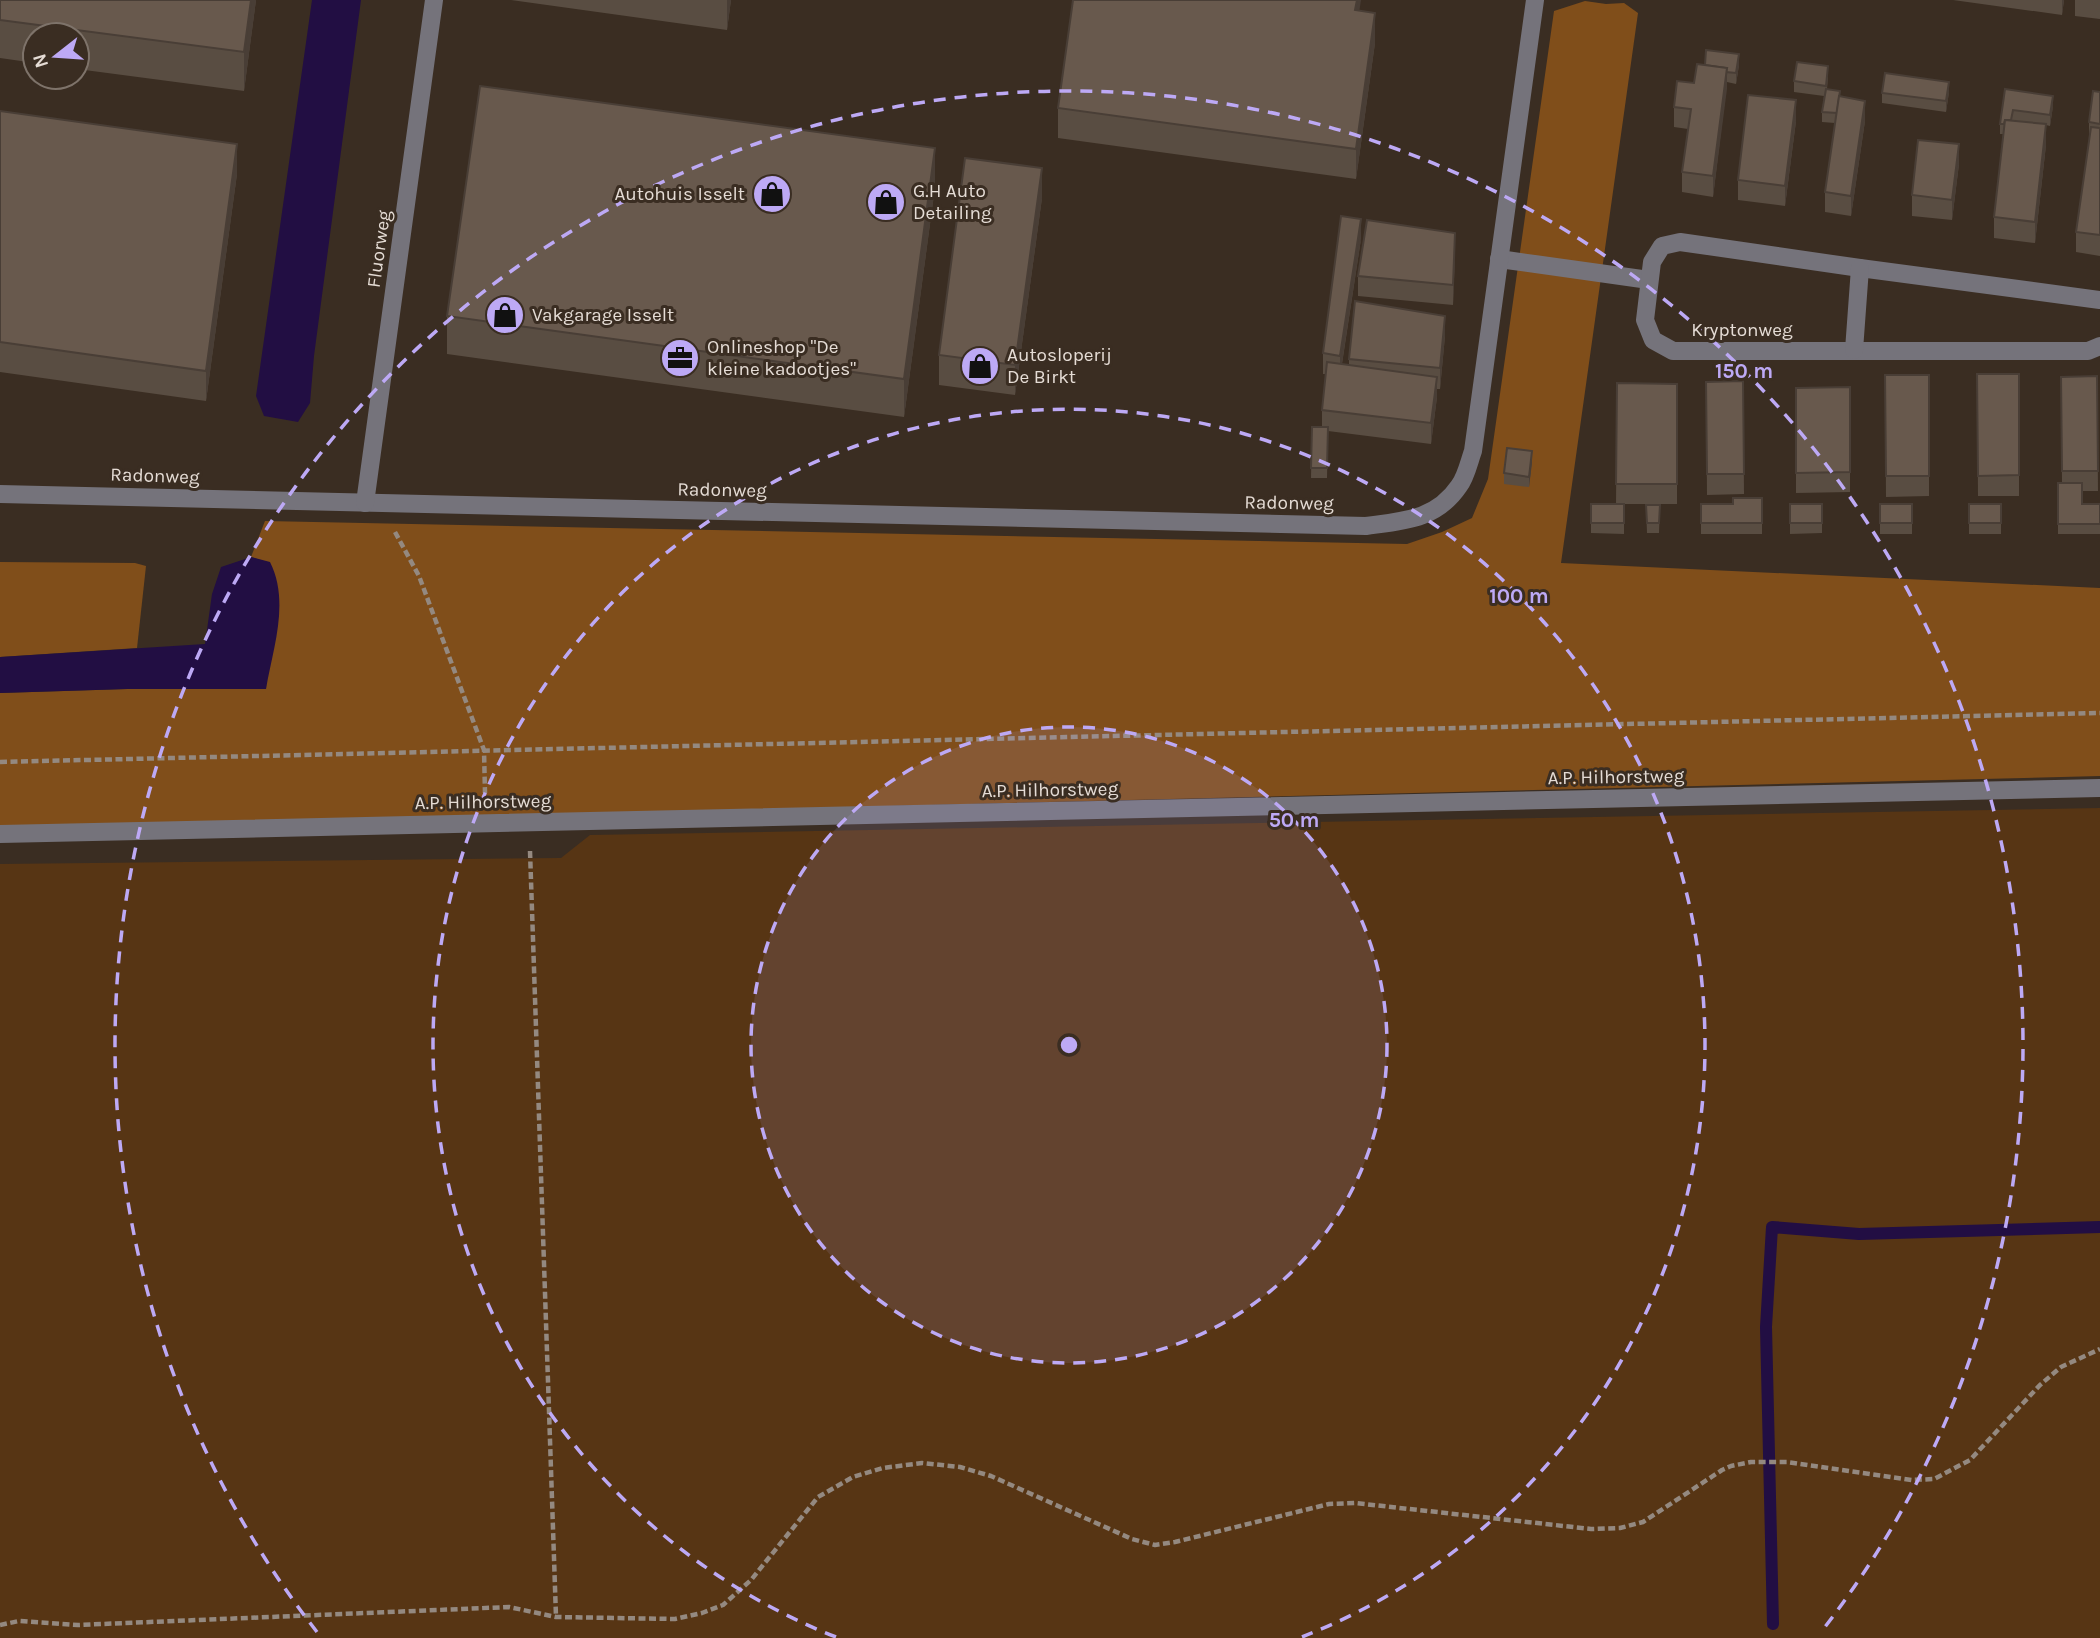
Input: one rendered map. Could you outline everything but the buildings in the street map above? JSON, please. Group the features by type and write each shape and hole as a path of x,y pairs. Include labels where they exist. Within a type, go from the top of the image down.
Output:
{"street":[{"name":"Fluorweg","path":"365,503 433,0"},
{"path":"1535,0 1499,259 1649,280"},
{"name":"Kryptonweg","path":"2100,300 2095,297 1860,268 1681,242 1662,246 1652,261 1645,320 1653,340 1673,351 2088,351 2100,346"},
{"name":"Radonweg","path":"0,494 1366,526 1412,519 1441,508 1460,485 1473,450 1499,259"},
{"path":"1854,350 1860,268"},
{"name":"A.P. Hilhorstweg","path":"0,834 2100,788"}],"path":[{"path":"365,503 387,519 419,576 484,750 486,814 492,823"},
{"path":"0,762 2100,713"},
{"path":"527,822 556,1617"},
{"path":"0,1625 19,1621 78,1625 509,1607 556,1617 675,1619 702,1614 723,1605 751,1580 818,1497 853,1478 883,1468 922,1463 961,1467 991,1476 1132,1539 1155,1545 1329,1504 1355,1503 1591,1529 1620,1528 1643,1522 1731,1466 1751,1462 1787,1462 1912,1480 1934,1479 1970,1460 2040,1385 2061,1367 2100,1349"}],"shaded area":[{"path":"312,0 361,0 310,403 298,422 264,416 256,396"},
{"path":"1585,1 1624,3 1638,13 1561,563 2100,588 2100,776 0,828 0,693 266,689 270,563 251,557 265,521 1407,544 1472,518 1488,479 1554,11"},
{"path":"251,557 270,562 279,593 276,641 266,689 0,693 0,657 205,644 212,594 221,567"},
{"path":"0,562 135,563 146,566 137,648 0,657"},
{"path":"2100,808 2100,1638 0,1638 0,864 561,858 590,835"}],"waterway":[{"path":"1773,1624 1766,1327 1772,1227 1859,1234 2100,1227"}],"place":[{"name":"Autohuis Isselt","path":"772,194"},
{"name":"G.H Auto Detailing","path":"886,202"},
{"name":"Vakgarage Isselt","path":"505,315"},
{"name":"Onlineshop \"De kleine kadootjes\"","path":"680,358"},
{"name":"Autosloperij De Birkt","path":"980,366"}]}
